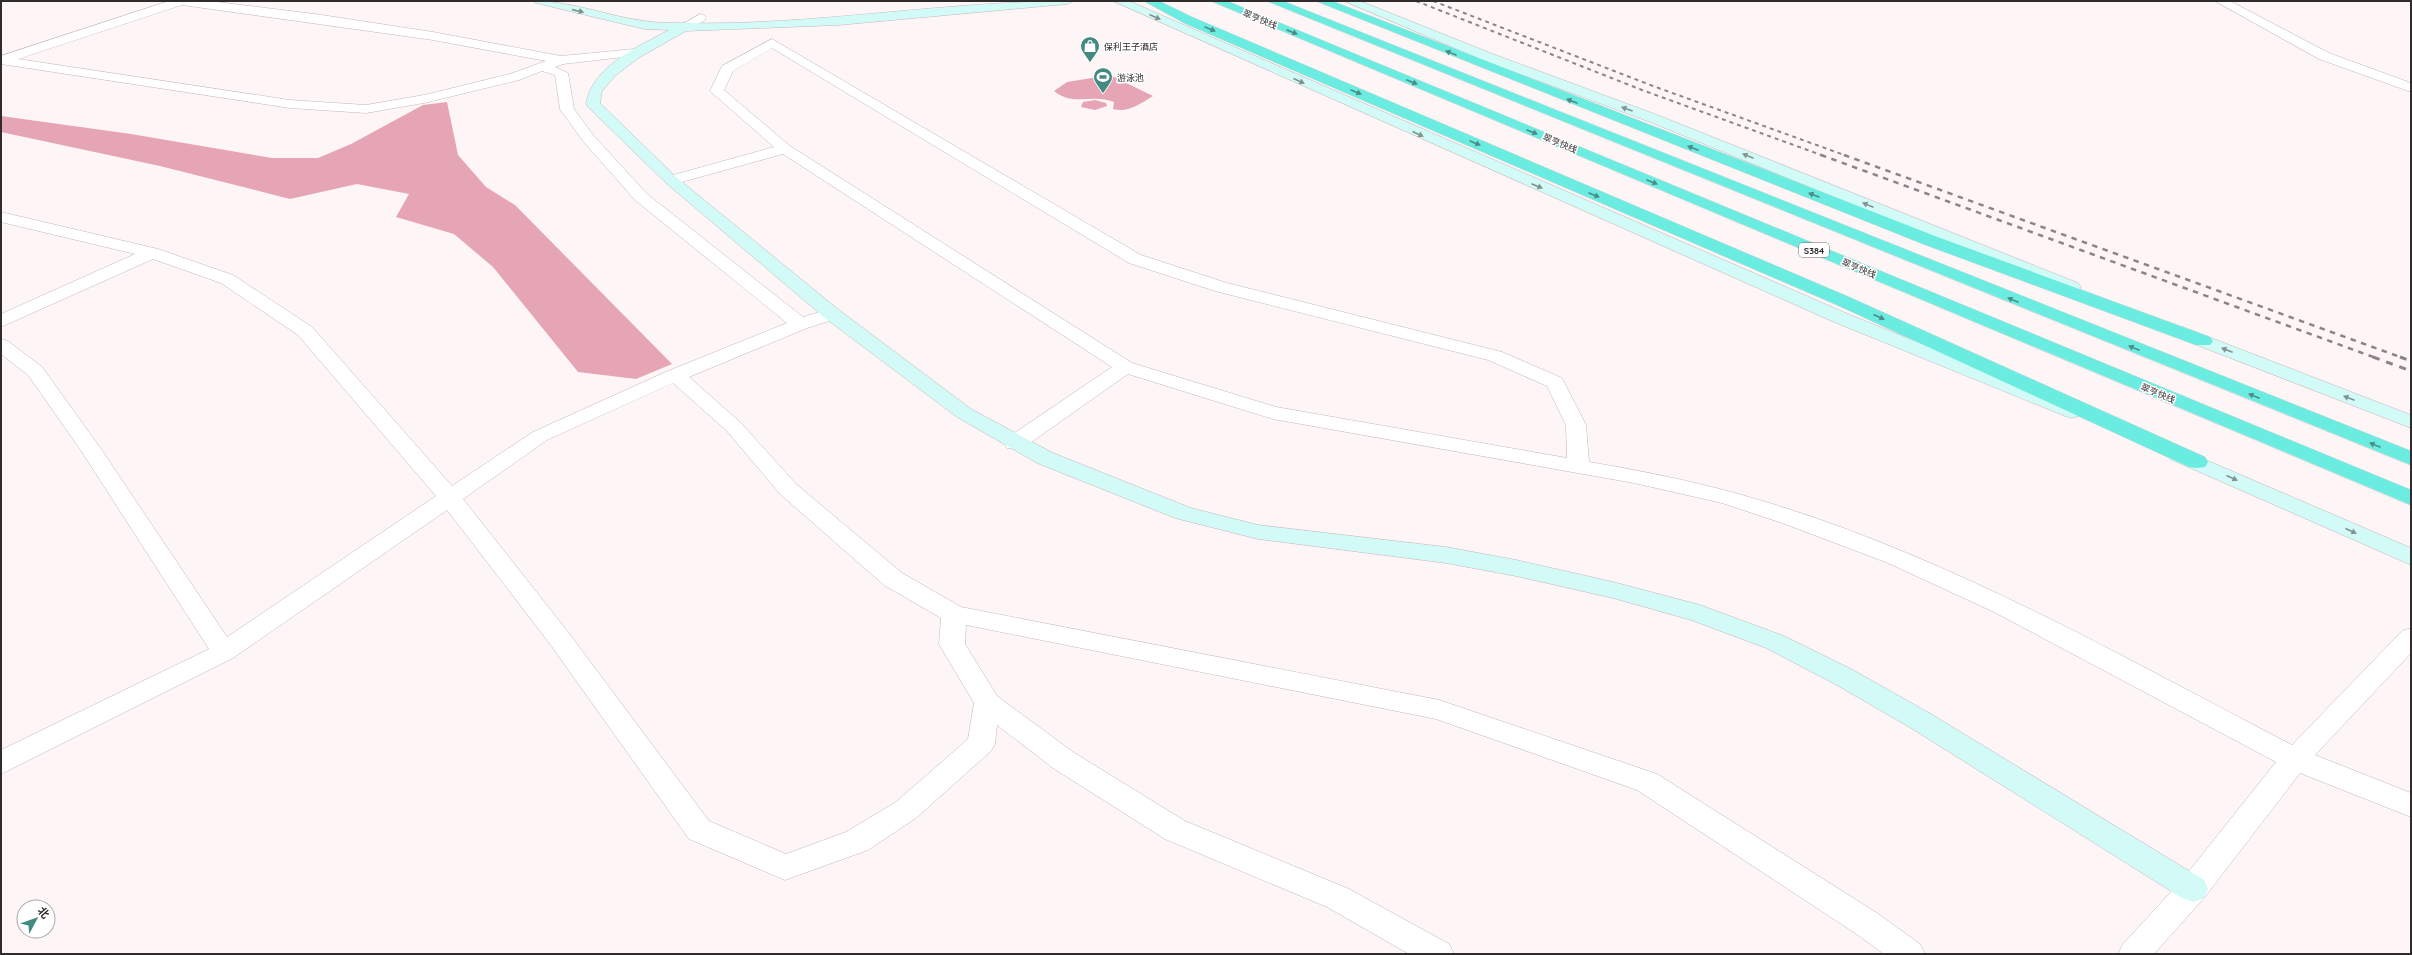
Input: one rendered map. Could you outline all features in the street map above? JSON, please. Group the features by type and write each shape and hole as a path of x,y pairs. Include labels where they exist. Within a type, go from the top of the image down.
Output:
{"highway":[{"path":"1150,1 1216,32 1843,301 2197,462"},
{"name":"翠亨快线","path":"1218,1 2411,498"},
{"path":"1273,1 2411,459"},
{"path":"1322,1 1929,240 2203,341"}],"street":[{"path":"1,60 180,1 315,18 433,36 561,60"},
{"path":"540,1 644,25 860,12 989,1"},
{"path":"581,1 606,8 673,17 692,22 839,22 1067,1"},
{"path":"1119,1 1841,318 2197,462 2411,557"},
{"path":"1350,1 1488,57 1677,128 2203,341 2411,422"},
{"path":"2221,1 2324,56 2411,88"},
{"path":"692,22 641,51 606,77 595,90 593,104 671,180 832,314 964,413 1015,443 1114,487 1183,513 1258,532 1446,555 1516,568 1613,590 1700,614 1767,639 1844,677 1921,720 2193,889"},
{"path":"1578,466 1576,425 1555,382 1495,356 1221,287 1135,259 772,42 727,70 717,91 785,149 1124,367 1273,413 1634,476 1728,498 1793,519 1896,558 2003,606 2295,759 2411,805"},
{"path":"1,60 290,104 366,110 431,98 514,77 561,60 641,51"},
{"path":"542,67 562,73 567,109 588,138 641,197 800,324"},
{"path":"671,180 785,149"},
{"path":"1,217 152,253 227,279 305,331 450,498 559,638 700,830 785,867 857,840 906,810 981,744 987,703"},
{"path":"1,321 152,253"},
{"path":"1,764 224,652 540,436 675,375 800,324 832,314"},
{"path":"1,345 35,371 90,449 224,652"},
{"path":"1015,443 1124,367"},
{"path":"675,375 733,426 788,490 893,579 954,614 1438,710 1647,782 1866,923 1909,954"},
{"path":"954,614 952,644 987,703 1063,760 1176,830 1338,898 1438,954"},
{"path":"2134,954 2193,889 2295,759 2411,637"}],"shaded area":[{"name":"游泳池","path":"1110,75 1153,96 1129,109 1118,110 1113,109 1114,102 1098,99 1068,98 1061,96 1054,91 1067,82"},
{"path":"1095,100 1106,103 1107,106 1095,110 1081,107 1083,102"},
{"path":"447,102 458,155 486,187 515,205 672,364 636,379 578,372 493,267 454,234 396,217 409,194 357,184 290,199 160,166 1,132 1,116 131,134 272,158 318,158 351,144 423,105"}],"railway":[{"path":"1416,1 1642,90 1824,156"},
{"path":"1433,1 1653,86 1847,156"},
{"path":"1821,155 2376,358"},
{"path":"1844,155 2403,358"},
{"path":"2373,357 2411,371"},
{"path":"2400,357 2411,361"}],"place":[{"name":"保利王子酒店","path":"1090,63"},
{"name":"游泳池","path":"1103,94"}]}
